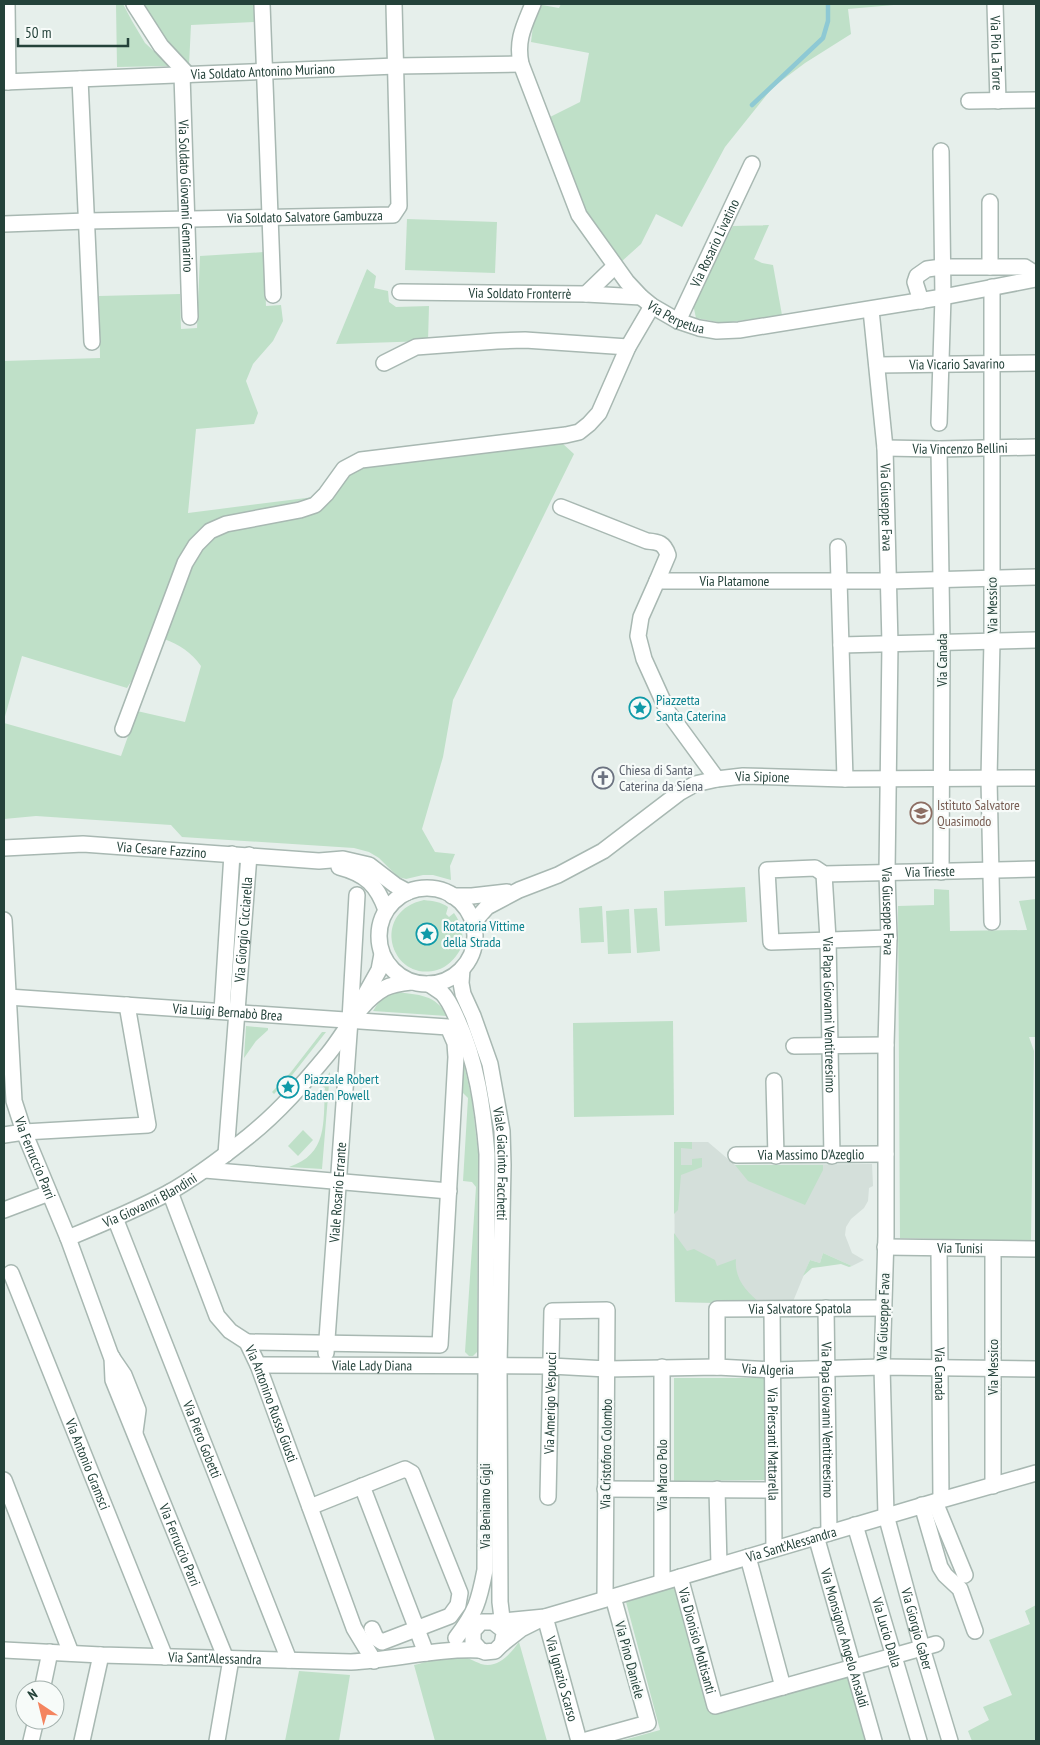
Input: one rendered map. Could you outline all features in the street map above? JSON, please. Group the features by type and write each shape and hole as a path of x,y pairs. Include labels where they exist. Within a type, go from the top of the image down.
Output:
{"street":[{"path":"6,82 7,4"},
{"path":"134,4 161,46 185,75"},
{"path":"262,4 273,295"},
{"name":"Via Soldato Salvatore Gambuzza","path":"4,224 393,214 399,206 394,4"},
{"name":"Via Perpetua","path":"533,4 519,37 518,51 521,64 579,215 615,266 646,302 678,321 699,328 717,331 732,330 871,310 1036,279"},
{"name":"Via Pio La Torre","path":"995,4 998,101"},
{"name":"Via Soldato Antonino Muriano","path":"6,82 396,66 521,64"},
{"name":"Via Soldato Giovanni Gennarino","path":"185,75 190,317"},
{"path":"80,80 92,342"},
{"path":"969,102 1036,100"},
{"path":"940,423 944,297 941,151"},
{"name":"Via Rosario Livatino","path":"678,321 752,164"},
{"path":"990,202 990,267"},
{"path":"586,294 615,266"},
{"path":"921,301 915,282 917,276 927,269 942,267 1025,268 1036,274"},
{"name":"Via Messico","path":"992,287 992,641 989,779 992,922"},
{"name":"Via Soldato Fronterrè","path":"400,292 586,294 646,302"},
{"path":"123,729 185,563 196,545 210,531 226,524 300,510 315,504 326,494 344,469 361,460 579,432 599,413 646,302"},
{"name":"Via Giuseppe Fava","path":"871,310 885,448 890,644 887,872 889,938 882,1367 886,1516"},
{"path":"384,363 416,347 497,341 525,340 628,347"},
{"name":"Via Vicario Savarino","path":"877,365 1036,363"},
{"name":"Via Vincenzo Bellini","path":"885,448 1036,447"},
{"name":"Via Canada","path":"939,449 942,643 941,872"},
{"path":"561,507 647,541 660,542 665,547 668,555 641,617 638,636 644,660 668,712 717,779"},
{"path":"838,547 845,779"},
{"name":"Via Platamone","path":"657,581 889,582 1036,577"},
{"path":"841,645 1036,640"},
{"name":"Via Sipione","path":"518,890 558,875 603,851 679,793 694,784 717,779 743,776 845,779 1036,778"},
{"name":"Via Cesare Fazzino","path":"4,848 83,844 319,861"},
{"path":"222,1011 232,854"},
{"name":"Via Giorgio Cicciarella","path":"226,1154 249,855"},
{"path":"319,861 343,859 369,866 408,892"},
{"path":"319,861 356,871 371,882 381,897 386,910"},
{"name":"Via Trieste","path":"828,939 771,942 767,870 815,868 824,874 1036,869"},
{"name":"Via Papa Giovanni Ventitreesimo","path":"824,874 828,939 832,1156"},
{"path":"352,1017 376,994 386,988 411,982 429,984 441,982 452,977 462,969 470,956 475,941 474,925 466,908 452,896 442,891 430,888 408,892 386,910 381,920 379,943 382,954 393,971 411,982"},
{"path":"452,896 472,896 518,890"},
{"path":"474,925 479,916 488,907 518,890"},
{"name":"Viale Rosario Errante","path":"326,1365 338,1181 352,1017 357,895"},
{"name":"Via Ferruccio Parri","path":"4,920 14,1101 24,1132 68,1238 112,1356 124,1375 138,1410 135,1432 228,1659"},
{"path":"828,939 889,938"},
{"path":"352,1017 379,970 382,954"},
{"name":"Viale Giacinto Facchetti","path":"462,969 461,983 463,994 474,1016 490,1064 502,1131 503,1165 492,1366"},
{"name":"Viale Giacinto Facchetti","path":"429,984 441,992 450,1003 462,1030 473,1062 483,1109 487,1154 492,1366"},
{"name":"Via Luigi Bernabò Brea","path":"8,997 237,1012 352,1017 448,1027 455,1043 456,1057 449,1191"},
{"path":"4,1135 24,1132 148,1125 127,1005"},
{"name":"Via Giovanni Blandini","path":"68,1238 170,1192 226,1154 280,1109 330,1051 352,1017"},
{"path":"794,1046 886,1045"},
{"path":"774,1081 776,1156"},
{"name":"Via Massimo D'Azeglio","path":"736,1155 832,1156 886,1154"},
{"path":"205,1170 449,1191 440,1345 248,1342"},
{"name":"Via Antonino Russo Giusti","path":"170,1192 217,1316 230,1331 248,1342 258,1365 354,1628"},
{"path":"4,1210 49,1193"},
{"name":"Via Piero Gobetti","path":"115,1218 289,1660"},
{"name":"Via Tunisi","path":"885,1247 1036,1249"},
{"name":"Via Canada","path":"933,1502 940,1368 939,1248"},
{"name":"Via Messico","path":"993,1249 993,1486"},
{"name":"Via Antonio Gramsci","path":"11,1273 164,1657"},
{"name":"Via Papa Giovanni Ventitreesimo","path":"822,1535 828,1368 826,1308"},
{"name":"Via Salvatore Spatola","path":"717,1367 718,1309 884,1308"},
{"name":"Via Cristoforo Colombo","path":"552,1311 607,1310 608,1369 605,1489 609,1598"},
{"name":"Via Piersanti Mattarella","path":"772,1310 774,1549"},
{"name":"Via Amerigo Vespucci","path":"548,1497 552,1311"},
{"name":"Viale Lady Diana","path":"258,1365 492,1366"},
{"name":"Via Algeria","path":"492,1366 551,1366 608,1369 717,1367 774,1370 882,1367 1036,1369"},
{"name":"Via Beniamo Gigli","path":"456,1638 469,1622 476,1608 485,1570 492,1366"},
{"name":"Via Beniamo Gigli","path":"492,1366 500,1602 494,1627"},
{"name":"Via Marco Polo","path":"662,1368 662,1582"},
{"path":"310,1507 405,1469 412,1472 460,1593 458,1605 450,1616 382,1642 376,1638 372,1630"},
{"name":"Via Sant'Alessandra","path":"545,1617 1036,1473"},
{"path":"4,1480 71,1653"},
{"path":"362,1486 426,1653"},
{"path":"605,1489 773,1490"},
{"path":"718,1489 719,1566"},
{"path":"933,1502 966,1575"},
{"path":"933,1502 940,1567 945,1575 960,1589 974,1630"},
{"name":"Via Giorgio Gaber","path":"886,1516 929,1646 950,1741"},
{"name":"Via Lucio Dalla","path":"855,1525 919,1741"},
{"name":"Via Monsignor Angelo Ansaldi","path":"822,1535 874,1741"},
{"path":"748,1557 783,1687 929,1646"},
{"path":"426,1653 462,1650 490,1652 499,1648 485,1570"},
{"name":"Via Dionisio Moltisanti","path":"680,1577 715,1706 783,1687"},
{"name":"Via Pino Daniele","path":"583,1741 648,1724 609,1598"},
{"path":"500,1602 513,1617 523,1620"},
{"path":"426,1653 456,1638 523,1620 545,1617"},
{"path":"480,1650 473,1642 473,1631 494,1627 521,1629 545,1617"},
{"name":"Via Ignazio Scarso","path":"545,1617 579,1741"},
{"path":"354,1628 374,1661"},
{"path":"351,1662 354,1628"},
{"name":"Via Sant'Alessandra","path":"4,1650 101,1655 351,1662 374,1661 426,1653"},
{"path":"44,1680 50,1652"},
{"path":"82,1741 101,1655"},
{"path":"217,1741 228,1659"}],"shaded area":[{"path":"674,1142 708,1142 735,1165 872,1164 873,1186 869,1188 868,1201 864,1208 851,1219 846,1227 845,1235 852,1253 864,1260 852,1266 823,1253 820,1263 810,1260 792,1304 675,1302"}],"green space":[{"path":"116,4 123,4 145,43 170,66 117,67"},
{"path":"142,4 254,4 254,22 191,25 189,65 170,46"},
{"path":"561,4 905,4 848,9 851,34 805,63 773,87 725,147 682,227 656,214 641,244 621,262 581,203 550,117 580,102 589,53 531,42 533,26 542,5 559,8"},
{"path":"407,219 497,222 495,273 405,270"},
{"path":"769,225 754,259 773,265 782,315 723,323 696,318 693,304 733,226"},
{"path":"264,252 266,306 281,305 283,321 273,341 253,364 246,381 258,413 254,424 196,429 188,513 314,497 257,513 215,521 139,669 127,688 22,656 4,720 4,361 100,358 99,296 180,294 181,329 197,328 200,256"},
{"path":"367,269 376,276 374,288 388,291 389,302 396,307 429,306 428,341 336,344"},
{"path":"562,443 574,454 453,700 443,757 422,829 435,852 455,854 450,866 451,880 433,875 406,879 398,877 379,858 369,852 354,848 182,837 171,825 36,816 4,819 4,723 121,756 137,711 185,722 201,666 185,650 164,639 185,575 199,547 224,528 293,516 347,473 360,466"},
{"path":"745,887 747,922 665,926 664,891"},
{"path":"934,889 949,890 950,931 1027,930 1019,901 1036,899 1036,1037 1029,1037 1034,1051 1031,1241 900,1238 898,906 934,905"},
{"path":"424,900 434,901 448,907 446,914 449,917 454,913 461,926 462,940 460,950 447,965 437,970 421,971 408,966 398,957 393,944 392,931 396,918 407,907"},
{"path":"602,906 604,942 581,943 579,908"},
{"path":"657,908 660,951 637,953 634,909"},
{"path":"629,909 631,953 608,954 606,911"},
{"path":"397,992 426,997 438,1003 447,1016 373,1011 389,994"},
{"path":"673,1021 674,1115 574,1117 573,1023"},
{"path":"246,1026 268,1028 268,1030 256,1041 244,1058"},
{"path":"322,1032 326,1032 293,1074 274,1094 272,1092 291,1072"},
{"path":"463,1060 472,1100 478,1152 477,1352 473,1356 469,1356 465,1352 476,1187 472,1182 463,1181 468,1098 460,1090"},
{"path":"330,1072 322,1169 289,1167 302,1161 317,1146 321,1136 324,1113 325,1088 320,1084"},
{"path":"303,1130 313,1140 298,1156 288,1146"},
{"path":"674,1142 692,1142 692,1149 681,1148 681,1165 692,1165 692,1159 702,1158 702,1167 681,1175 678,1210 674,1214"},
{"path":"735,1165 823,1165 823,1170 805,1205 748,1181"},
{"path":"674,1233 687,1251 694,1249 715,1260 717,1266 736,1259 739,1279 746,1290 761,1304 675,1302"},
{"path":"823,1253 852,1266 849,1267 841,1264 812,1268 803,1276 810,1260 820,1263"},
{"path":"674,1378 765,1378 765,1480 674,1481"},
{"path":"676,1587 711,1713 848,1677 867,1741 620,1741 660,1730 626,1602"},
{"path":"1036,1605 1036,1741 972,1741 968,1731 989,1720 983,1707 1012,1695 989,1640 1030,1624 1025,1611"},
{"path":"519,1642 547,1741 435,1741 414,1665 442,1657 454,1656 465,1657 481,1664 493,1664 508,1656"},
{"path":"299,1671 350,1675 339,1741 285,1741"}],"waterway":[{"path":"752,105 823,38 828,21 828,4"}],"place":[{"name":"Piazzetta Santa Caterina","path":"640,708"},
{"name":"Chiesa di Santa Caterina da Siena","path":"603,778"},
{"name":"Istituto Salvatore Quasimodo","path":"921,813"},
{"name":"Rotatoria Vittime della Strada","path":"427,934"},
{"name":"Piazzale Robert Baden Powell","path":"288,1087"}]}
